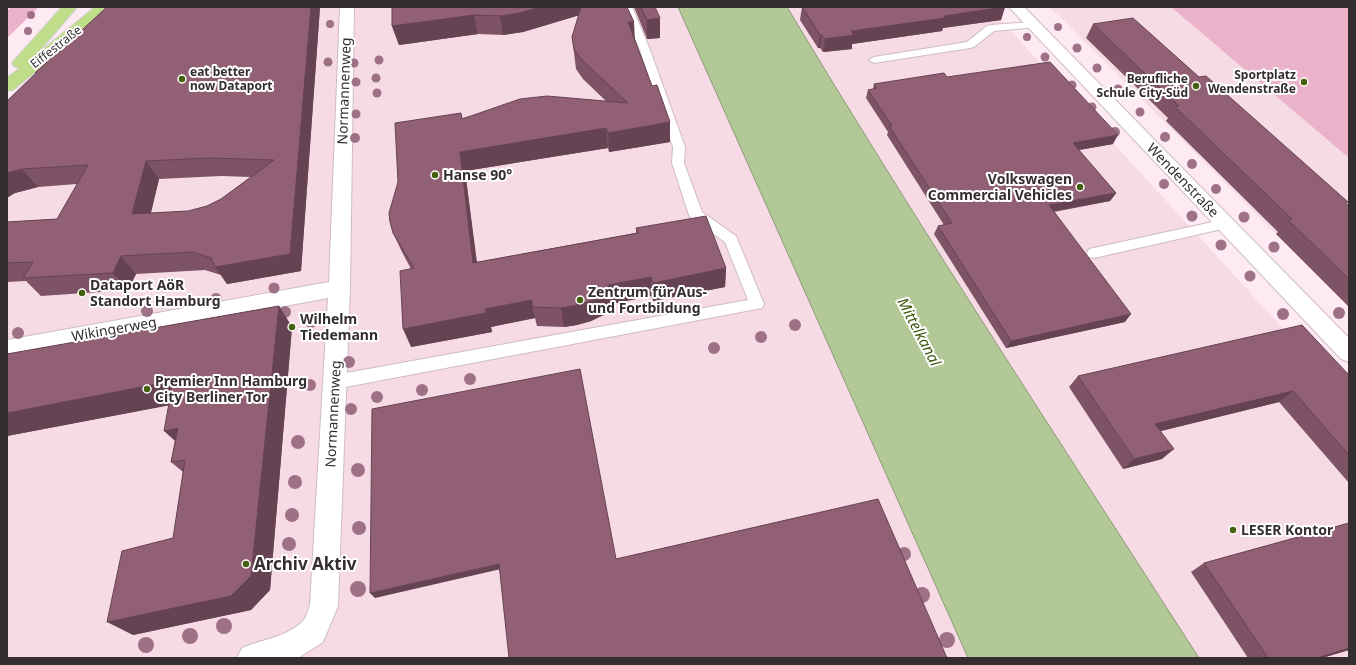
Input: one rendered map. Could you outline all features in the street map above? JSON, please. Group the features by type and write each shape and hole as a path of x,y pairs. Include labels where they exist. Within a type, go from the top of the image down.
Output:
{"main road":[{"name":"Eiffestraße","path":"7,77 70,7"},
{"name":"Eiffestraße","path":"7,86 104,7"}],"street":[{"name":"Normannenweg","path":"252,658 283,651 313,632 324,606 339,288 347,7"},
{"name":"Wendenstraße","path":"1016,7 1349,353"},
{"name":"Wikingerweg","path":"7,349 339,288"}],"lane":[{"path":"335,382 757,304 731,239 696,215 678,163 679,147 645,50 627,7"},
{"path":"874,60 970,45 991,28 1033,25"},
{"path":"1094,253 1226,224"}],"shaded area":[{"path":"11,7 39,7 7,38 7,11"},
{"path":"127,7 678,7 968,658 7,658 7,120"},
{"path":"787,7 989,7 1349,401 1349,658 1199,658 1002,352 839,94"},
{"name":"Berufliche Schule City-Süd","path":"1047,7 1171,7 1349,158 1349,307 1057,14"},
{"name":"Sportplatz Wendenstraße","path":"1171,7 1349,7 1349,158"}],"water":[{"name":"Mittelkanal","path":"678,7 787,7 939,253 1199,658 968,658"}],"building":[{"path":"107,7 311,7 290,254 215,267 211,258 192,252 121,256 113,273 23,278 33,262 7,263 7,222 57,219 88,165 22,169 7,173 7,101 35,73","holes":["210,158 274,160 221,199 207,206 188,211 132,214 146,161"]},
{"path":"392,7 540,7 520,13 500,16 474,15 392,26"},
{"name":"Hanse 90°","path":"581,7 627,7 634,22 628,22 652,86 657,85 670,122 608,133 606,128 460,152 473,263 638,233 636,228 706,216 726,268 653,283 651,277 608,285 610,293 573,306 561,308 532,307 532,300 485,309 486,313 403,329 400,271 414,268 393,233 390,222 389,213 398,182 395,123 461,113 462,119 520,99 547,96 628,103 581,59 574,49 572,37"},
{"path":"641,7 655,7 660,18 647,20"},
{"path":"802,7 1005,7 944,16 946,18 851,31 854,35 825,39 822,35 820,35"},
{"path":"1133,18 1199,77 1206,76 1348,202 1345,203 1349,206 1349,279 1288,220 1292,219 1175,107 1179,106 1093,24"},
{"path":"1050,62 1118,135 1073,143 1116,193 1049,205 1131,314 1011,341 938,226 952,223 889,126 892,126 868,90 877,88 874,84 944,73 947,77"},
{"path":"279,306 251,576 231,596 107,622 122,551 173,538 185,460 171,462 178,428 164,431 173,381 7,413 7,354"},
{"path":"1302,325 1349,375 1349,455 1293,391 1155,424 1174,449 1134,459 1078,376"},
{"path":"580,369 616,559 878,499 947,658 509,658 499,564 370,593 372,409"},
{"path":"1349,523 1349,648 1317,658 1268,658 1204,563"}],"place":[{"name":"eat better now Dataport","path":"182,79"},
{"name":"Sportplatz Wendenstraße","path":"1304,82"},
{"name":"Berufliche Schule City-Süd","path":"1196,86"},
{"name":"Hanse 90°","path":"435,175"},
{"name":"Volkswagen Commercial Vehicles","path":"1080,187"},
{"name":"Dataport AöR Standort Hamburg","path":"82,293"},
{"name":"Zentrum für Aus- und Fortbildung","path":"580,300"},
{"name":"Wilhelm Tiedemann","path":"292,327"},
{"name":"Premier Inn Hamburg City Berliner Tor","path":"147,389"},
{"name":"LESER Kontor","path":"1233,530"},
{"name":"Archiv Aktiv","path":"246,564"}]}
